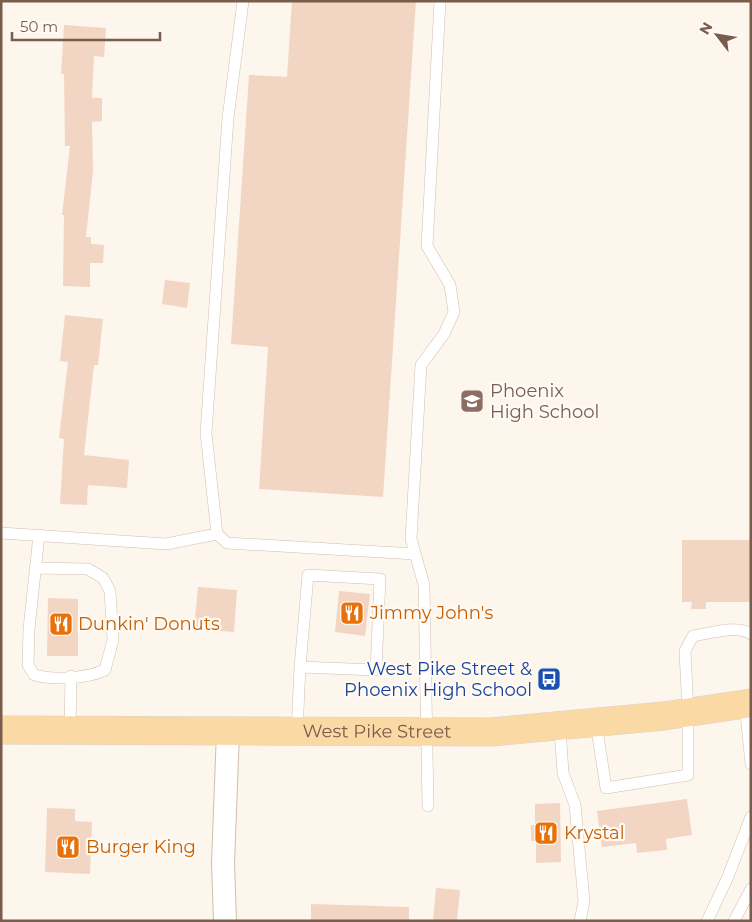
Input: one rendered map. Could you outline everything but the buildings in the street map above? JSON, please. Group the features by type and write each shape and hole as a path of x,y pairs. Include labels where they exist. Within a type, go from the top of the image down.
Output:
{"main road":[{"name":"West Pike Street","path":"1,730 492,732 596,723 748,703"}],"street":[{"path":"225,921 223,863 228,732"}],"lane":[{"path":"243,1 228,118 206,424 216,534 227,543 415,554"},
{"path":"428,806 424,585 411,539 421,365 444,334 454,312 450,285 427,246 440,1"},
{"path":"1,533 166,544 216,534"},
{"path":"35,568 88,569 103,578 110,591 113,640 105,670 93,676 43,677 34,675 28,665 31,600 39,535"},
{"path":"297,732 300,667 308,575 380,579 376,670 300,667"},
{"path":"596,723 606,788 688,775 688,712 685,652 693,636 737,630 746,630 751,634"},
{"path":"70,731 71,676"},
{"path":"748,703 751,764"},
{"path":"560,727 563,773 575,805 584,901 580,921"},
{"path":"707,921 727,879 751,817"},
{"path":"734,921 751,889"}],"place":[{"name":"Phoenix High School","path":"472,401"},
{"name":"Jimmy John's","path":"352,613"},
{"name":"Dunkin' Donuts","path":"61,624"},
{"name":"West Pike Street & Phoenix High School","path":"549,679"},
{"name":"Krystal","path":"546,833"},
{"name":"Burger King","path":"68,847"}]}
